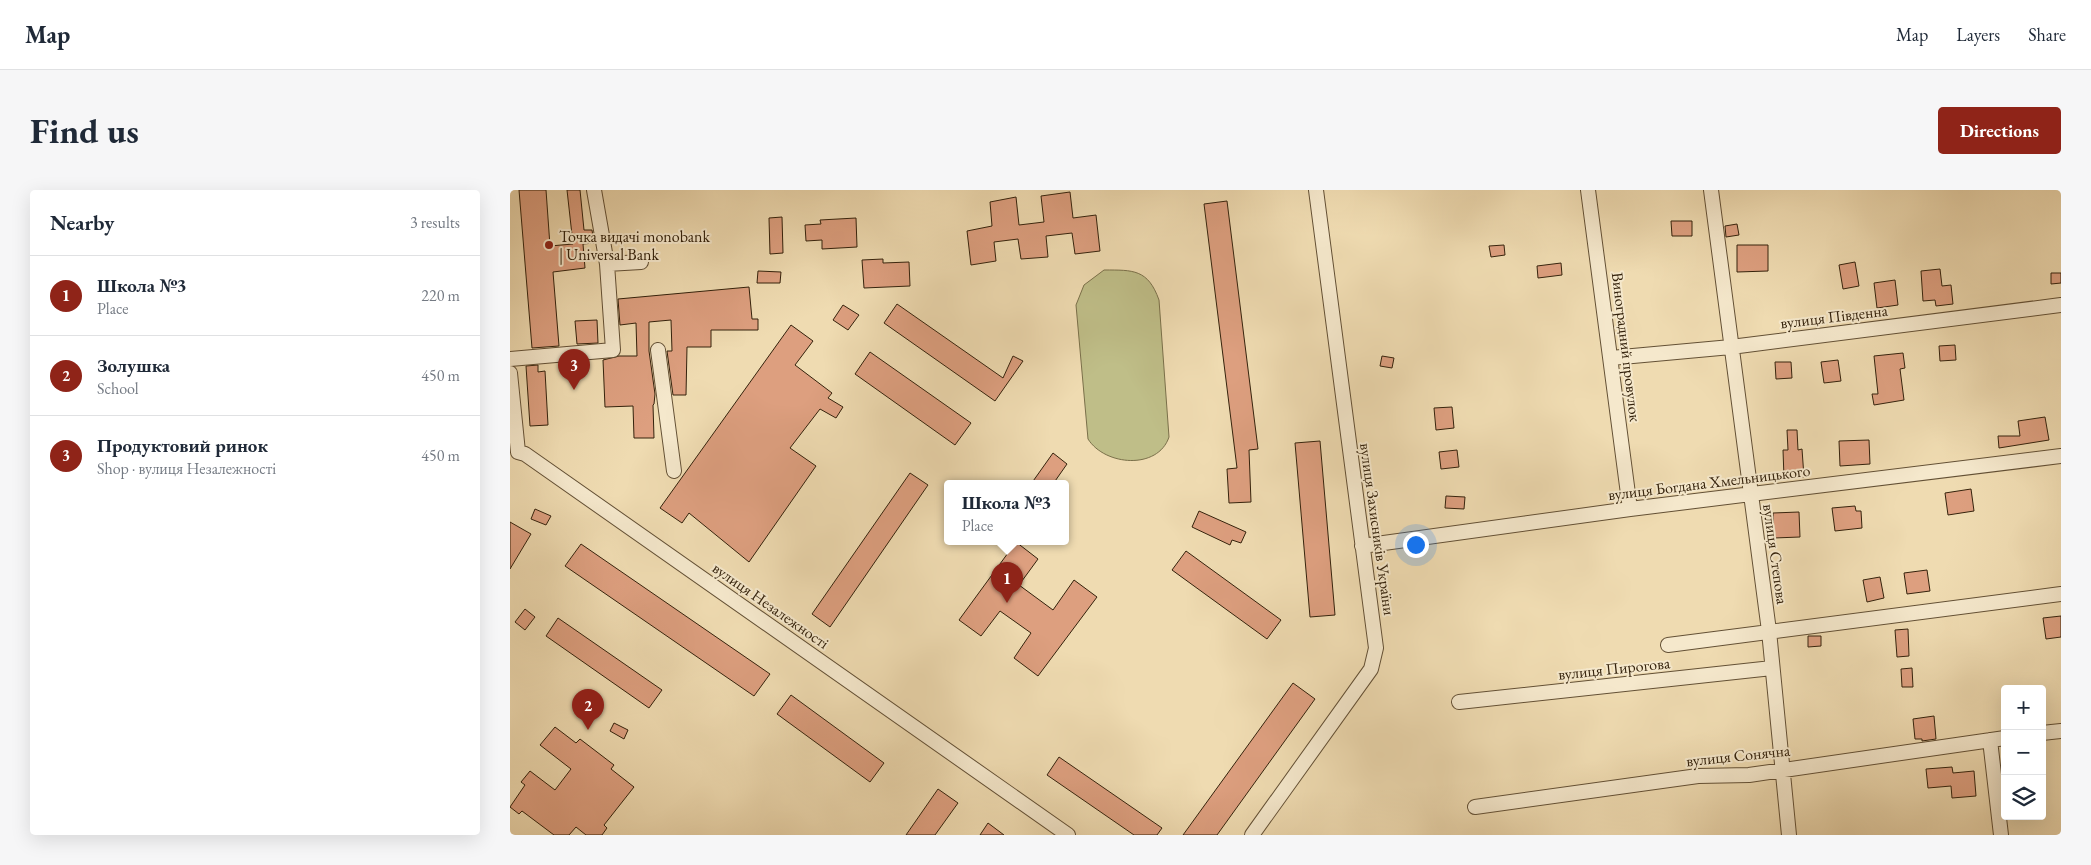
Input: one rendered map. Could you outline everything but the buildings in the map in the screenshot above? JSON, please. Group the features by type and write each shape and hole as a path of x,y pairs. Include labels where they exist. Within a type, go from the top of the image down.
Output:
{"street":[{"path":"510,359 613,350 607,264 594,190"},
{"name":"вулиця Захисників України","path":"1252,835 1371,669 1376,648 1316,190"},
{"name":"Виноградний провулок","path":"1588,190 1630,509"},
{"name":"вулиця Степова","path":"1710,190 1769,631 1788,835"},
{"path":"607,264 641,262"},
{"name":"вулиця Південна","path":"1611,358 1731,347 2061,305"},
{"path":"658,350 674,471"},
{"name":"вулиця Незалежності","path":"510,372 514,452 525,454 1068,835"},
{"name":"вулиця Богдана Хмельницького","path":"1362,546 1630,509 1750,496 2061,456"},
{"path":"1668,645 2061,594"},
{"name":"вулиця Пирогова","path":"1459,702 1772,668"},
{"path":"2046,732 2061,730"},
{"name":"вулиця Сонячна","path":"1475,807 1698,776 1749,775 2001,739"},
{"path":"1990,740 2001,835"}],"shaded area":[{"path":"1104,270 1123,270 1138,273 1150,282 1159,300 1169,437 1163,448 1154,455 1143,459 1118,459 1106,455 1088,439 1076,305 1084,285"}],"place":[{"name":"Точка видачі monobank | Universal Bank","path":"549,245"},
{"name":"Продуктовий ринок","path":"574,390"},
{"name":"Школа №3","path":"1007,603"},
{"name":"Золушка","path":"588,730"}]}
